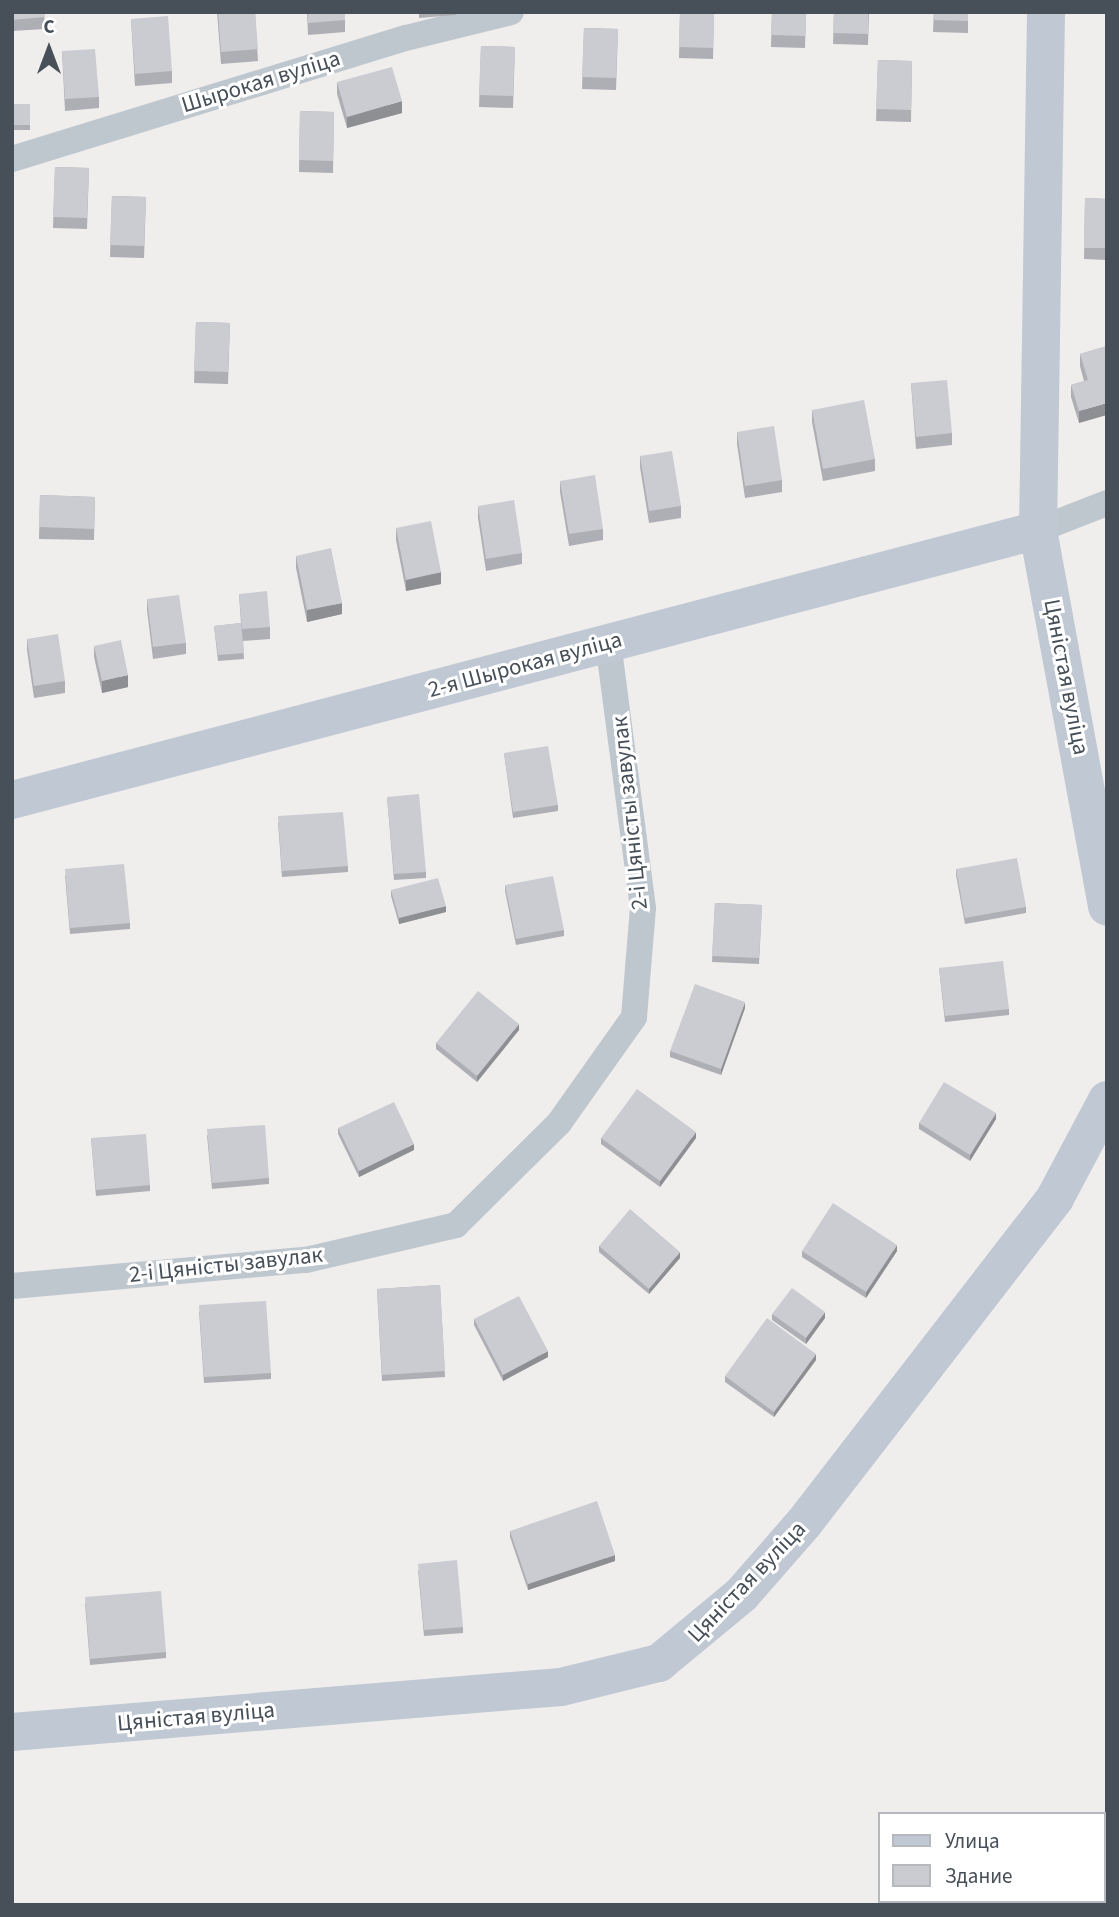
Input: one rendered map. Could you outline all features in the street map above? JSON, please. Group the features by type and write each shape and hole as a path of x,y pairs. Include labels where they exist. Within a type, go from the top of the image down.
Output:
{"street":[{"name":"Шырокая вуліца","path":"12,159 406,38 511,12"},
{"name":"Цяністая вуліца","path":"1046,12 1038,530 1103,843 1107,907"},
{"path":"1038,530 1107,503"},
{"name":"2-я Шырокая вуліца","path":"12,800 1038,530"},
{"name":"2-і Цяністы завулак","path":"12,1286 306,1260 456,1225 559,1123 634,1017 643,908 608,643"},
{"name":"Цяністая вуліца","path":"12,1732 561,1687 659,1663 742,1594 804,1523 1055,1198 1107,1100"}],"building":[{"path":"12,12 44,12 45,17 12,20"},
{"path":"218,12 255,12 258,49 221,52"},
{"path":"308,12 345,12 345,20 308,23"},
{"path":"680,12 714,12 713,48 679,47"},
{"path":"772,12 806,12 805,36 771,35"},
{"path":"834,12 868,12 868,34 833,33"},
{"path":"934,12 968,12 968,21 933,20"},
{"path":"168,16 172,71 135,74 131,19"},
{"path":"584,28 618,29 616,78 582,77"},
{"path":"481,46 515,47 513,96 479,95"},
{"path":"95,49 99,97 65,99 62,51"},
{"path":"878,60 912,61 911,110 876,109"},
{"path":"392,67 402,101 347,117 337,82"},
{"path":"12,104 30,104 30,125 12,125"},
{"path":"300,111 334,112 333,161 299,160"},
{"path":"55,167 89,168 87,218 53,217"},
{"path":"112,196 146,197 144,246 110,245"},
{"path":"1085,198 1107,199 1107,248 1084,248"},
{"path":"196,322 230,323 228,372 194,371"},
{"path":"1107,346 1107,403 1079,411 1071,385 1088,380 1080,354"},
{"path":"947,380 952,433 916,437 911,383"},
{"path":"864,400 875,459 823,469 812,410"},
{"path":"774,426 782,480 745,486 737,432"},
{"path":"672,451 681,506 649,511 640,456"},
{"path":"595,475 603,529 569,534 560,481"},
{"path":"40,495 95,497 94,529 39,527"},
{"path":"514,500 522,553 486,559 478,506"},
{"path":"431,521 441,572 406,580 396,528"},
{"path":"331,548 342,603 307,610 296,556"},
{"path":"267,591 270,627 242,629 239,594"},
{"path":"179,595 186,643 153,647 147,599"},
{"path":"241,623 244,653 218,655 214,626"},
{"path":"58,634 65,681 34,686 27,639"},
{"path":"121,640 128,675 102,681 94,646"},
{"path":"548,746 558,805 513,812 504,753"},
{"path":"419,794 426,872 394,874 387,797"},
{"path":"343,812 348,866 282,871 278,816"},
{"path":"1017,858 1026,907 965,918 956,869"},
{"path":"124,864 130,923 70,928 65,869"},
{"path":"553,876 564,930 516,939 505,885"},
{"path":"438,878 446,906 399,918 391,890"},
{"path":"715,903 762,905 759,958 712,956"},
{"path":"1003,961 1009,1009 945,1016 939,968"},
{"path":"695,984 745,1002 721,1069 670,1051"},
{"path":"478,991 519,1024 477,1076 436,1043"},
{"path":"944,1082 996,1113 970,1155 919,1123"},
{"path":"637,1089 696,1132 660,1181 601,1138"},
{"path":"394,1102 414,1144 359,1171 338,1128"},
{"path":"265,1125 269,1178 212,1183 207,1129"},
{"path":"146,1134 150,1185 96,1190 91,1138"},
{"path":"833,1203 897,1245 866,1292 802,1251"},
{"path":"630,1209 680,1252 649,1289 599,1246"},
{"path":"440,1285 445,1371 382,1375 377,1289"},
{"path":"792,1288 825,1312 806,1338 772,1314"},
{"path":"519,1296 548,1351 503,1375 474,1319"},
{"path":"266,1301 271,1373 204,1377 199,1305"},
{"path":"767,1318 816,1354 774,1412 725,1376"},
{"path":"597,1501 615,1555 528,1584 510,1531"},
{"path":"457,1560 463,1627 424,1630 418,1564"},
{"path":"161,1591 166,1652 90,1659 85,1597"}]}
